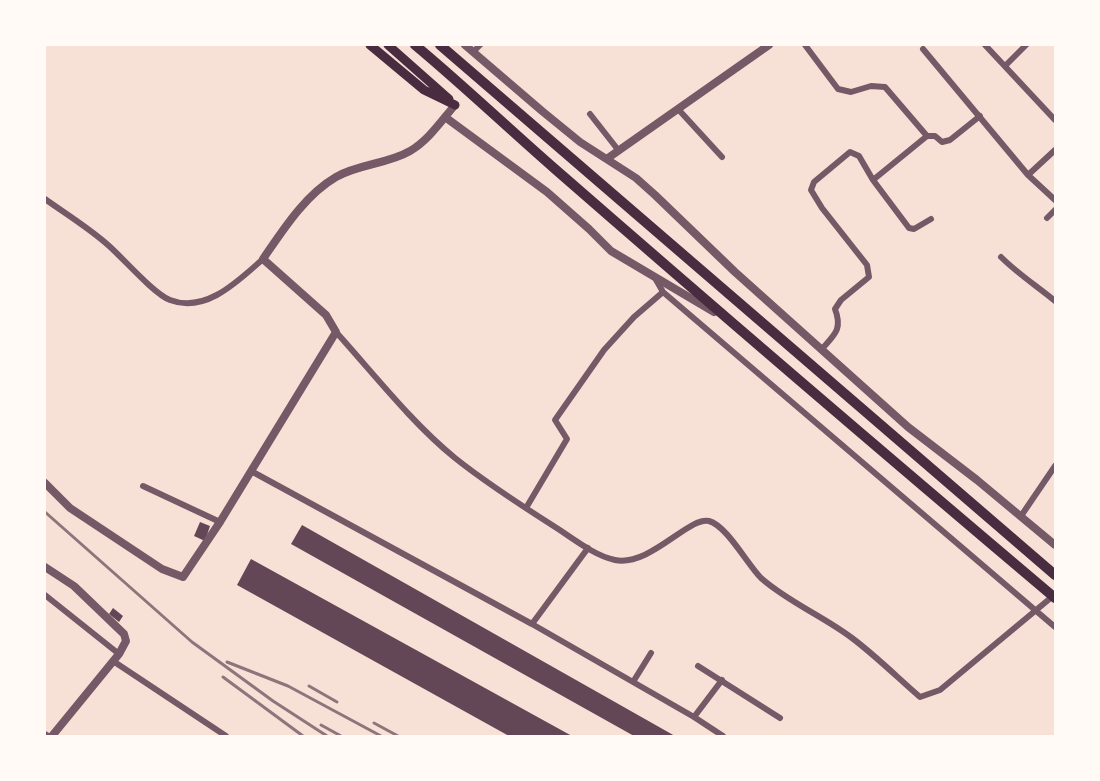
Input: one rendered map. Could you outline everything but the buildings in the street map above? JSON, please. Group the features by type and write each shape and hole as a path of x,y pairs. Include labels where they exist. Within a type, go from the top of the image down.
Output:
{"highway":[{"path":"415,45 471,92 552,167 884,454 1054,597"},
{"path":"440,45 906,449 1055,575"}],"main road":[{"path":"370,45 424,90 455,105"},
{"path":"388,45 430,80 455,105"},
{"path":"455,105 471,92"}],"street":[{"path":"465,45 580,142 608,158 655,195 735,272 908,427 977,480 1055,545"},
{"path":"473,52 480,45"},
{"path":"608,158 769,45"},
{"path":"805,45 838,89 851,92 871,86 885,87 927,136"},
{"path":"985,45 1055,120"},
{"path":"1005,66 1026,45"},
{"path":"924,49 1029,175 1055,200"},
{"path":"45,199 107,244 149,284 170,300 190,303 212,298 234,284 263,259 286,226 320,188 338,176 412,150 455,105"},
{"path":"678,110 722,157"},
{"path":"590,114 619,150"},
{"path":"445,117 547,192 611,251 729,320"},
{"path":"873,180 927,136 935,136 942,142 950,140 980,117"},
{"path":"1029,175 1055,150"},
{"path":"821,350 837,330 840,322 835,309 841,300 869,277 867,265 822,208 811,190 813,182 850,153 859,156 873,180 909,228 914,229 931,219"},
{"path":"1047,218 1055,210"},
{"path":"1001,257 1016,272 1030,280 1055,301"},
{"path":"263,259 326,315 336,332 454,458 526,508 588,548 616,560 632,560 659,549 701,521 712,522 725,532 751,568 771,587 852,638 920,697 940,690 1035,610 1054,597"},
{"path":"655,278 663,292 1055,627"},
{"path":"526,508 567,439 555,420 604,350 634,317 663,292"},
{"path":"45,483 70,508 162,569 183,577 220,522 336,332"},
{"path":"1021,516 1055,466"},
{"path":"251,471 532,624 723,736"},
{"path":"143,486 220,522"},
{"path":"532,624 588,548"},
{"path":"45,567 74,586 124,634 126,641 116,658 48,735"},
{"path":"45,595 116,658 226,736"},
{"path":"633,682 651,653"},
{"path":"698,666 780,718"},
{"path":"694,717 722,680"}],"railway":[{"path":"45,512 192,642 273,701 327,736"},
{"path":"227,662 288,686 381,736"},
{"path":"223,677 303,736"},
{"path":"309,686 337,702"},
{"path":"374,723 398,736"},
{"path":"321,725 341,736"}]}
